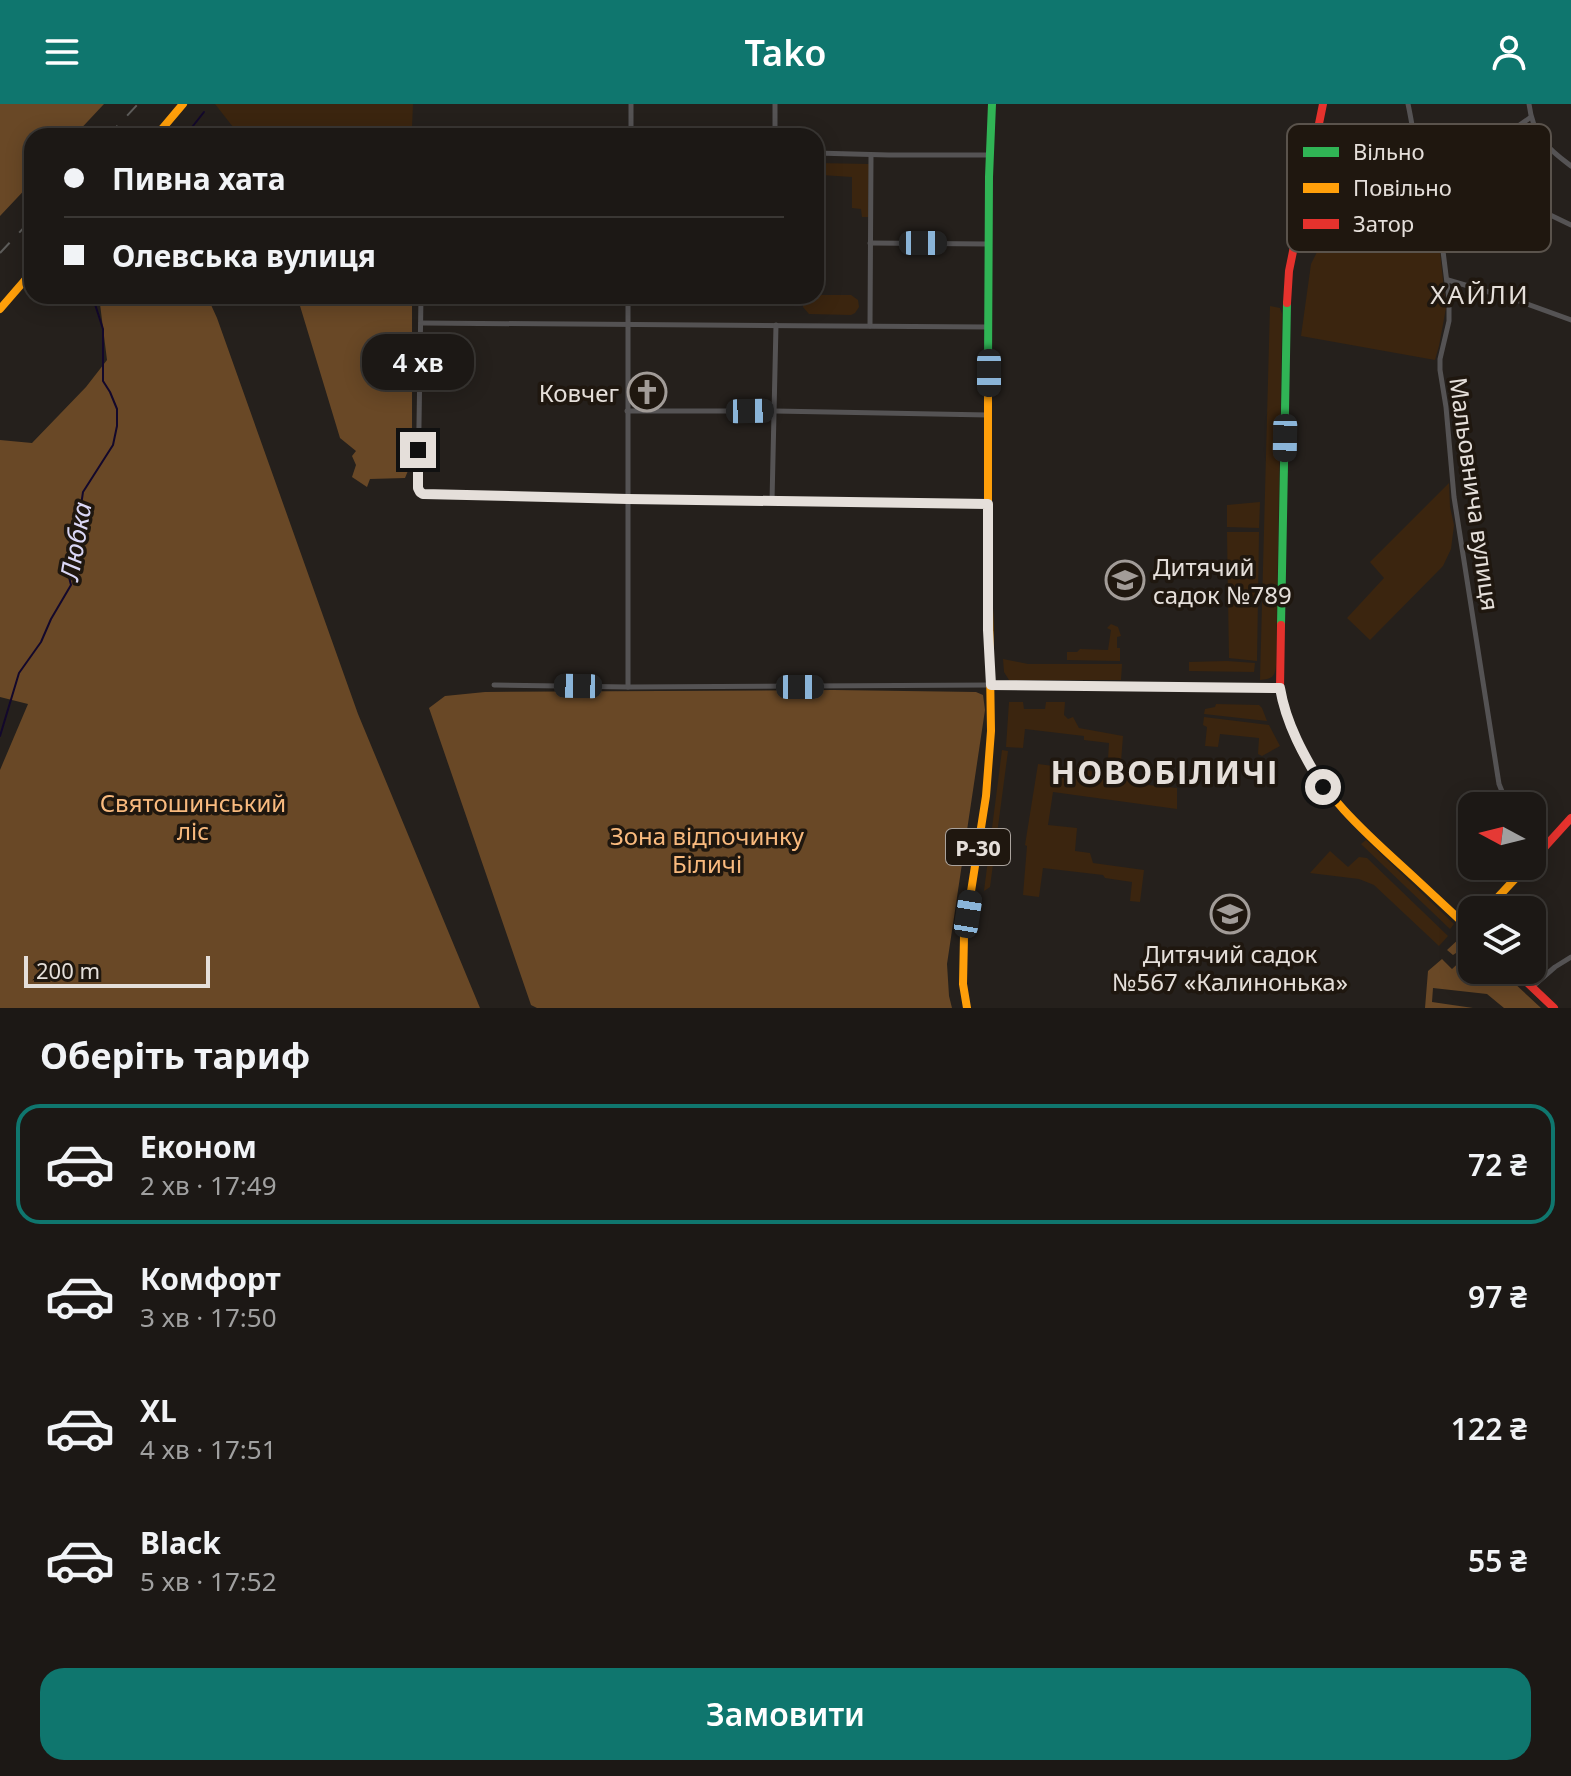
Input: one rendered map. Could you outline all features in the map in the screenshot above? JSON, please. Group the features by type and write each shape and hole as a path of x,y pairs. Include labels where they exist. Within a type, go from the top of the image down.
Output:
{"main road":[{"path":"163,128 183,104"},
{"path":"1319,124 1323,104"},
{"name":"Р-30","path":"967,1008 963,984 964,936 986,796 991,731 988,504 991,105"},
{"path":"1293,252 1287,293 1280,688 1283,704 1298,742 1323,787 1367,834 1458,916"},
{"path":"0,309 24,281"},
{"path":"991,685 1280,688"},
{"path":"1546,844 1571,818"},
{"path":"1499,896 1514,880"},
{"path":"1529,984 1554,1008"}],"street":[{"path":"631,104 631,128"},
{"path":"775,104 775,128"},
{"path":"1408,104 1412,124"},
{"path":"1529,104 1533,124"},
{"path":"1521,124 1531,117"},
{"path":"1551,151 1571,166"},
{"path":"824,153 990,155"},
{"path":"870,326 871,155"},
{"path":"1551,215 1571,225"},
{"path":"870,243 989,244"},
{"name":"Мальовнича вулиця","path":"1444,252 1449,321 1440,370 1454,497 1502,792"},
{"path":"1448,280 1571,320"},
{"path":"421,304 418,488 423,494 988,504"},
{"path":"628,304 628,687"},
{"path":"421,323 989,327"},
{"path":"772,501 776,325"},
{"path":"627,411 989,415"},
{"path":"494,685 991,685"},
{"path":"1532,987 1571,957"}],"shaded area":[{"path":"215,104 413,104 412,127 233,127"},
{"path":"824,163 869,164 868,217 862,217 861,209 852,208 852,177 824,175"},
{"path":"1317,252 1440,252 1446,308 1435,360 1301,336 1311,264"},
{"path":"824,295 851,295 858,300 859,307 851,315 809,314 803,304 824,304"},
{"path":"1270,306 1280,308 1282,314 1276,665 1272,677 1260,680"},
{"path":"1449,483 1454,525 1451,549 1443,566 1370,640 1347,618 1384,578 1370,562"},
{"path":"1260,502 1259,528 1227,527 1227,505"},
{"path":"1227,532 1259,532 1257,661 1229,658"},
{"path":"1111,624 1118,627 1121,636 1117,637 1120,661 1067,660 1067,652 1108,650 1111,630 1107,628"},
{"path":"1003,659 1028,664 1122,664 1121,680 1009,680 1004,672"},
{"path":"1189,662 1255,663 1254,672 1189,671"},
{"path":"1009,702 1023,702 1024,709 1045,709 1046,702 1065,702 1064,715 1068,719 1073,717 1079,728 1123,736 1121,762 1108,760 1109,743 1084,740 1084,736 1025,729 1023,748 1006,747"},
{"path":"1216,704 1259,705 1267,721 1204,714 1205,709"},
{"path":"1204,717 1269,725 1280,746 1262,756 1258,754 1259,738 1220,734 1218,747 1205,746 1207,727 1203,725"},
{"path":"1002,750 1008,751 990,887 984,891"},
{"path":"1038,764 1132,776 1138,784 1177,788 1177,809 1053,792 1048,825 1077,828 1075,851 1090,853 1093,863 1144,870 1140,902 1130,901 1132,882 1105,878 1103,875 1043,868 1039,897 1023,895 1025,845"},
{"path":"1366,840 1454,924 1450,929 1361,844"},
{"path":"1330,851 1348,867 1359,857 1367,858 1448,936 1439,946 1374,885 1359,879 1310,873"}],"green space":[{"path":"0,104 104,104 82,128 24,128 24,190 0,216"},
{"name":"Святошинський ліс","path":"100,304 211,304 358,714 480,1008 0,1008 0,770 28,704 0,697 0,440 32,443 86,387 107,360"},
{"path":"299,304 412,304 412,461 405,478 370,479 367,487 352,477 356,465 352,456 356,451 340,438"},
{"name":"Зона відпочинку Біличі","path":"485,692 976,692 983,695 985,710 947,964 952,1008 537,1008 531,1005 429,708 445,696"},
{"path":"1458,940 1458,955 1447,950"},
{"path":"1442,959 1452,969 1458,964 1458,984 1515,984 1541,1008 1504,1008 1487,994 1433,988 1432,1002 1473,1008 1425,1008 1428,971"}],"waterway":[{"name":"Любка","path":"191,128 204,112"},
{"name":"Любка","path":"0,736 19,673 41,642 71,585 68,554 79,519 83,492 113,445 117,409 103,381 103,329 95,304"}],"railway":[{"path":"116,128 138,104"},
{"path":"0,253 24,228"}],"traffic: fast":[{"path":"988,368 992,104"},
{"path":"1281,625 1287,303"}],"traffic: slow":[{"path":"163,128 183,104"},
{"path":"0,309 24,281"},
{"path":"967,1008 963,984 964,936 986,796 991,731 988,368"},
{"path":"1280,688 1297,741 1330,794 1373,840 1458,918"},
{"path":"1499,896 1514,880"}],"traffic: jam":[{"path":"1319,124 1323,104"},
{"path":"1287,303 1293,252"},
{"path":"991,685 1280,688 1281,625"},
{"path":"1546,846 1571,818"},
{"path":"1529,984 1554,1008"}],"place":[{"name":"Ковчег","path":"647,392"},
{"name":"Дитячий садок №789","path":"1125,580"},
{"name":"Дитячий садок №567 «Калинонька»","path":"1230,914"}],"district":[{"name":"ХАЙЛИ","path":"1480,294"},
{"name":"НОВОБІЛИЧІ","path":"1165,771"}],"route":[{"path":"418,450 418,488 423,494 988,504 991,685 1280,688 1286,715 1323,787"}]}
